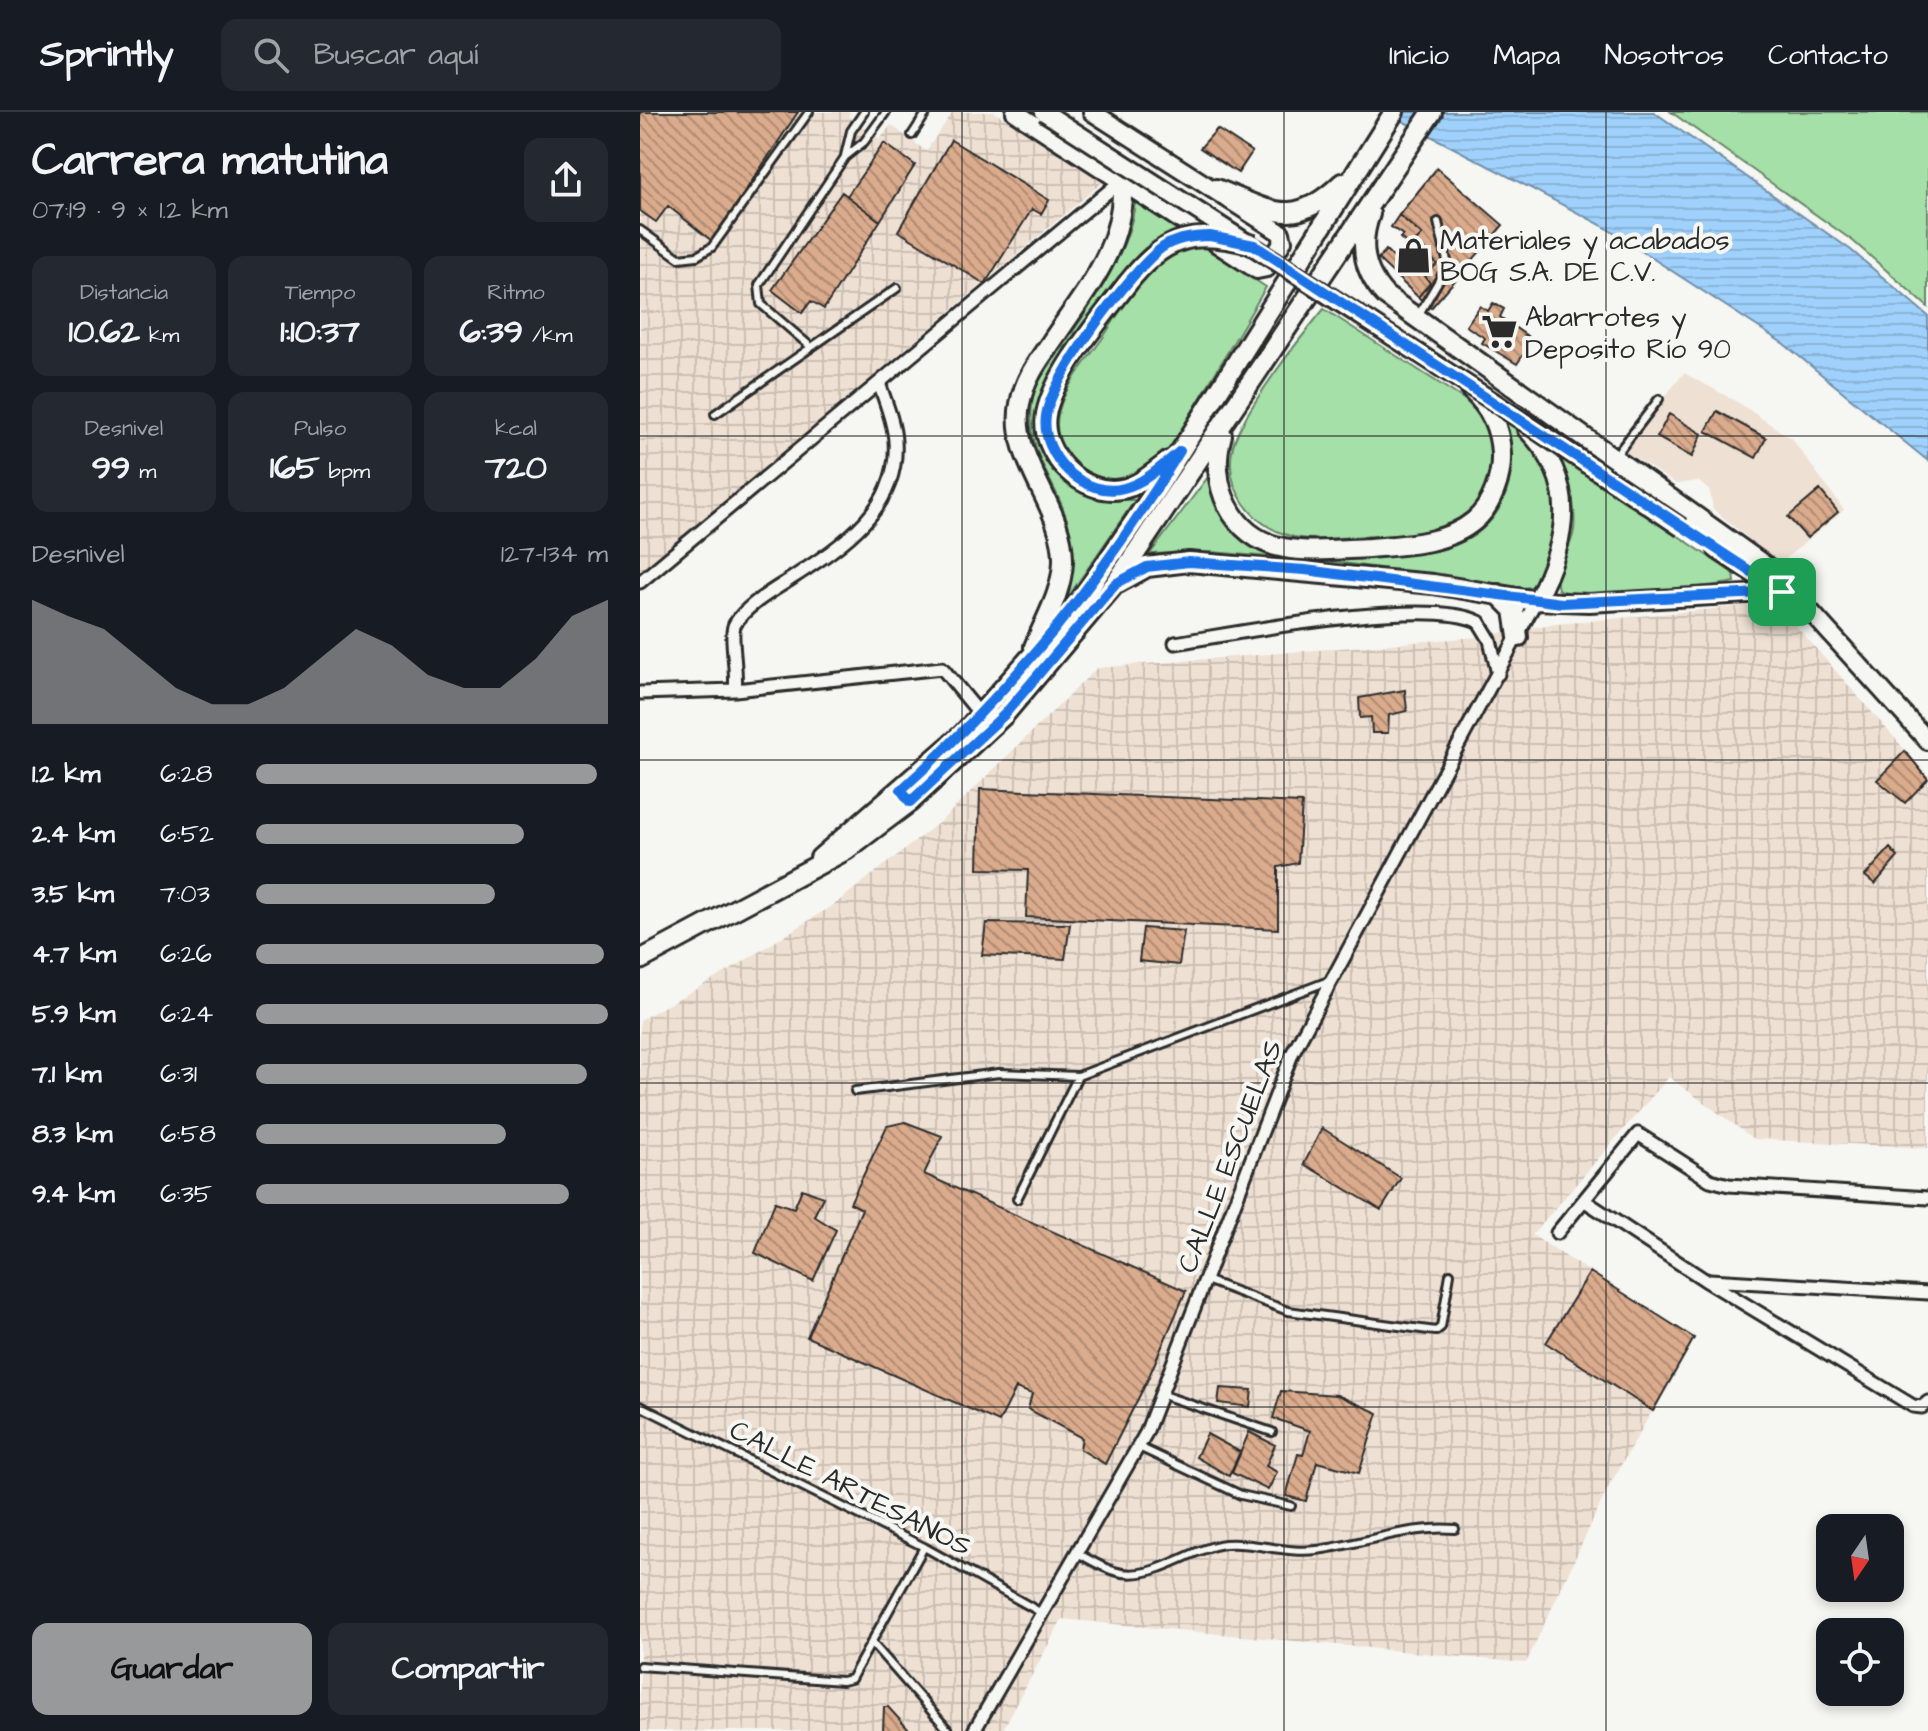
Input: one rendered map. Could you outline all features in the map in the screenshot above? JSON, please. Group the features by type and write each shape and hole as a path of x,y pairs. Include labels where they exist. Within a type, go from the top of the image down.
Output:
{"main road":[{"path":"1015,112 1257,270 1265,270 1283,237 1216,189 1092,112"},
{"path":"1044,112 1784,590 1809,611 1928,741"},
{"path":"1064,112 1336,286 1684,525"},
{"path":"905,796 1027,664 1080,601 1180,451 1394,112"},
{"path":"640,960 816,864 839,839 905,796 1004,715 1115,584 1432,112"},
{"path":"1216,189 1272,210 1297,213 1323,200 1365,160"},
{"path":"1027,664 1058,594 1063,558 1052,512 1019,433 1020,405 1038,361 1114,245 1123,208 1122,180"},
{"path":"1375,198 1367,223 1364,259 1375,285 1782,578 1784,590"},
{"path":"1180,451 1131,486 1110,490 1076,478 1050,447 1046,416 1055,390 1127,284 1147,262 1175,241 1210,236 1254,245"},
{"path":"1230,413 1216,459 1217,483 1225,505 1259,540 1283,548 1393,546 1449,536 1482,513 1491,497 1501,460 1501,443 1490,413 1481,399 1457,377"},
{"path":"1515,416 1545,447 1558,473 1565,514 1548,578 1536,601"},
{"path":"1115,584 1147,567 1189,562 1305,570 1536,601 1589,603 1784,590"},
{"path":"1498,594 1514,610 1518,637"}],"street":[{"path":"640,582 1122,180"},
{"path":"735,690 738,667 732,632 735,623 776,589 855,534 891,487 896,470 895,438 879,383"},
{"name":"CALLE ESCUELAS","path":"974,1731 1138,1446 1163,1395 1272,1099 1331,980 1536,601"},
{"path":"1175,643 1339,619 1446,613 1479,622 1495,652 1499,674"},
{"path":"640,693 735,690 942,668 980,714"},
{"path":"1557,1233 1638,1134 1710,1180 1729,1185 1928,1198"},
{"path":"1585,1201 1705,1280 1913,1406 1922,1407 1928,1402"},
{"path":"1705,1280 1928,1293"}],"lane":[{"path":"640,230 679,258 697,256 712,247 809,112"},
{"path":"845,157 851,131 864,112"},
{"path":"811,347 761,304 758,292 845,157 864,142 886,112"},
{"path":"912,135 927,112"},
{"path":"1417,318 1448,265 1438,222"},
{"path":"715,414 897,288"},
{"path":"1614,457 1659,399"},
{"path":"855,1091 999,1073 1078,1076 1331,980"},
{"path":"1017,1199 1078,1076"},
{"path":"1206,1280 1288,1311 1436,1331 1441,1327 1450,1274"},
{"path":"1163,1395 1272,1432"},
{"name":"CALLE ARTESANOS","path":"640,1406 924,1547 1040,1612"},
{"path":"1138,1446 1241,1495 1291,1506"},
{"path":"1076,1552 1117,1573 1139,1573 1205,1548 1229,1544 1272,1551 1314,1551 1433,1527 1455,1529"},
{"path":"640,1666 842,1681 857,1672 924,1547"},
{"path":"872,1643 949,1731"}],"shaded area":[{"path":"640,112 850,112 848,116 880,139 891,125 926,151 953,112 994,112 1105,180 640,574"},
{"path":"1684,373 1739,403 1792,439 1844,510 1779,564 1713,509 1710,491 1698,481 1676,484 1622,449"},
{"path":"1776,603 1928,776 1928,1148 1754,1139 1669,1077 1532,1235 1694,1338 1609,1486 1526,1663 1062,1619 1002,1731 640,1731 640,1020 730,970 835,904 941,821 1097,668 1477,637 1547,625"}],"green space":[{"path":"1671,112 1928,112 1928,307 1853,241"},
{"path":"1135,194 1183,228 1159,238 1136,257 1083,328 1055,379 1042,439 1047,461 1055,473 1078,490 1107,498 1135,500 1068,597 1073,566 1072,543 1065,515 1036,449 1031,411 1035,387 1113,268 1133,217"},
{"path":"1196,248 1206,248 1266,287 1174,443 1157,461 1125,481 1102,478 1076,464 1060,443 1057,428 1064,396 1141,283 1165,260"},
{"path":"1324,309 1465,400 1482,420 1492,448 1491,477 1479,503 1459,523 1438,533 1420,535 1303,538 1279,532 1265,524 1244,504 1232,477 1233,446 1248,414 1273,376"},
{"path":"1497,408 1534,446 1554,490 1558,513 1556,538 1548,562 1534,586 1524,588 1343,563 1211,552 1150,554 1208,477 1217,497 1250,538 1351,553 1388,555 1424,553 1456,545 1483,529 1507,491 1510,455"},
{"path":"1556,452 1734,574 1735,582 1672,590 1590,594 1558,589 1558,576 1575,520 1570,490"}],"water":[{"path":"1385,112 1654,112 1851,250 1928,316 1928,461 1784,344 1603,226"}],"building":[{"path":"640,112 798,112 712,241 668,206 656,222 640,211"},
{"path":"1217,129 1252,152 1238,173 1200,148"},
{"path":"951,140 1049,200 1041,214 1032,209 985,284 898,231"},
{"path":"884,143 915,165 880,221 847,196"},
{"path":"1437,168 1503,225 1431,308 1418,297 1430,283 1425,276 1437,264 1415,242 1422,235 1399,215"},
{"path":"842,192 880,221 824,309 811,301 802,313 772,290"},
{"name":"Materiales y acabados BOG S.A. DE C.V.","path":"1399,215 1422,235 1415,242 1437,264 1425,276 1430,283 1418,297 1378,259 1386,250 1396,260 1410,247 1400,238 1403,235 1391,227"},
{"name":"Abarrotes y Deposito Río 90","path":"1493,303 1504,309 1500,317 1533,340 1517,364 1482,343 1485,338 1466,326 1480,306 1488,311"},
{"path":"1717,411 1766,438 1756,458 1706,431"},
{"path":"1669,414 1702,434 1692,457 1657,437"},
{"path":"1820,490 1838,512 1807,538 1788,517"},
{"path":"1405,690 1407,711 1389,715 1388,733 1372,733 1371,717 1360,718 1359,698"},
{"path":"1905,751 1928,779 1905,803 1877,780"},
{"path":"980,789 1302,803 1298,863 1278,867 1278,929 1026,917 1028,870 978,869"},
{"path":"1890,848 1898,857 1875,884 1865,876"},
{"path":"986,923 1070,924 1065,959 982,955"},
{"path":"1143,928 1184,931 1179,965 1139,961"},
{"path":"905,1122 942,1136 924,1174 1186,1291 1147,1381 1105,1464 1080,1449 1082,1438 1028,1409 1032,1394 1016,1388 999,1422 807,1337 862,1209 850,1203 887,1126"},
{"path":"1322,1128 1401,1178 1381,1210 1304,1164"},
{"path":"802,1189 823,1197 814,1216 836,1230 813,1281 755,1253 775,1202 794,1208"},
{"path":"1590,1272 1694,1338 1653,1411 1546,1343"},
{"path":"1220,1388 1252,1390 1250,1407 1218,1403"},
{"path":"1281,1391 1337,1395 1378,1413 1359,1473 1317,1462 1306,1501 1286,1496 1298,1454 1303,1455 1310,1431 1273,1418"},
{"path":"1249,1432 1275,1445 1266,1466 1277,1472 1268,1490 1232,1473"},
{"path":"1207,1434 1240,1452 1229,1476 1196,1457"},
{"path":"884,1707 888,1707 910,1731 883,1731"}],"place":[{"name":"Materiales y acabados BOG S.A. DE C.V.","path":"1414,255"},
{"name":"Abarrotes y Deposito Río 90","path":"1499,332"}],"route":[{"path":"1210,236 1254,245 1782,592 1562,603 1433,584 1305,570 1189,562 1147,567 1115,584 1031,686 973,747 910,802 901,790 963,734 1080,601 1180,451 1131,486 1121,490 1101,489 1076,478 1056,458 1046,431 1046,416 1065,373 1138,269 1162,248 1187,237 1210,236"}]}
